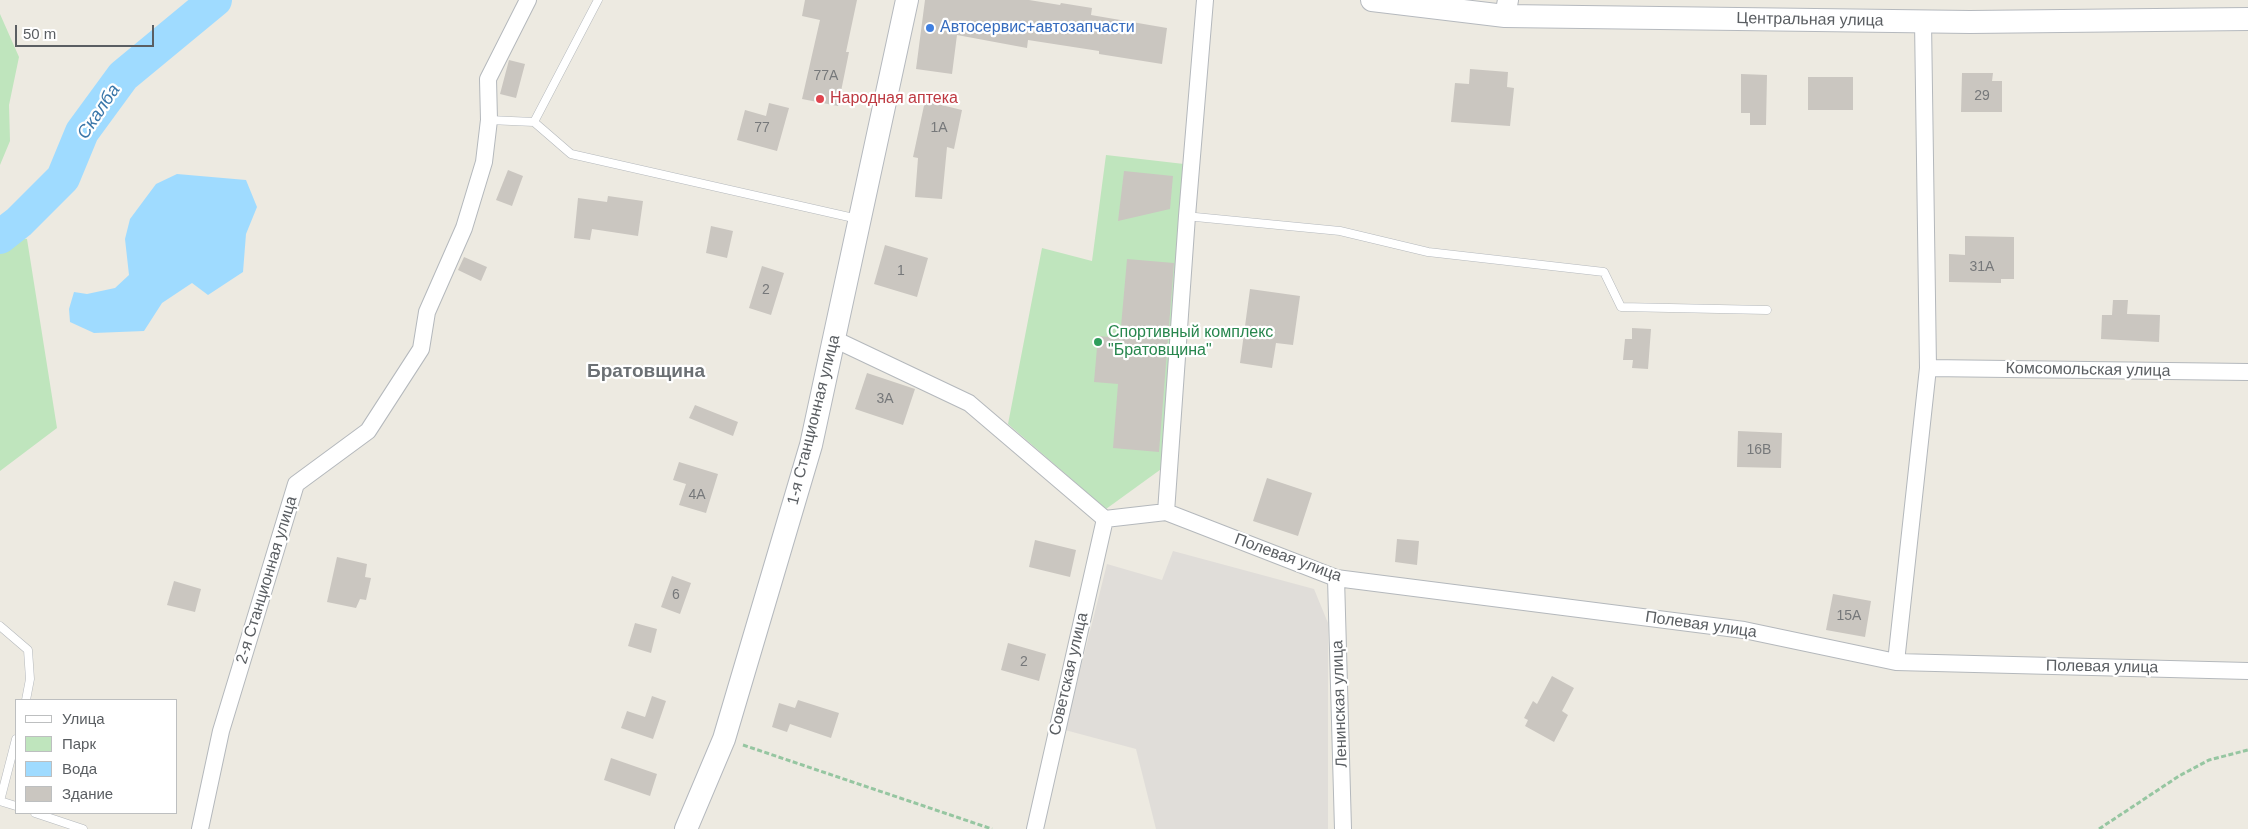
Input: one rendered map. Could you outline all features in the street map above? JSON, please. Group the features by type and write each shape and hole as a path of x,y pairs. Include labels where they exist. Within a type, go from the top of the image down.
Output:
{"main road":[{"name":"1-я Станционная улица","path":"686,829 724,739 811,445 907,0"},
{"name":"Центральная улица","path":"1372,0 1506,8 1923,21 2248,19"}],"street":[{"name":"2-я Станционная улица","path":"200,829 222,731 296,484 368,430 421,349 427,312 464,228 484,162 489,120 488,79 528,0"},
{"path":"834,338 969,403 1105,519 1166,512 1184,216 1205,0"},
{"path":"1896,662 1928,368 1923,21"},
{"name":"Комсомольская улица","path":"1928,368 2248,372"},
{"name":"Полевая улица","path":"1166,512 1336,578 1744,630 1896,662 2248,671"},
{"name":"Советская улица","path":"1034,829 1105,519"},
{"name":"Ленинская улица","path":"1336,578 1343,829"}],"lane":[{"path":"534,122 598,0"},
{"path":"489,120 534,122 571,154 860,220"},
{"path":"1184,216 1340,231 1428,252 1604,272 1621,307 1767,310"},
{"path":"0,626 28,650 30,679 26,699"},
{"path":"15,743 0,801 15,806"},
{"path":"38,814 83,829"}],"path":[{"path":"724,739 992,829"},
{"path":"2099,829 2179,776 2210,760 2248,750"}],"shaded area":[{"path":"1173,551 1314,589 1328,623 1328,829 1156,829 1136,749 1065,730 1107,564 1162,580"}],"green space":[{"path":"0,14 19,57 9,105 10,141 0,165"},
{"name":"Спортивный комплекс \"Братовщина\"","path":"1106,155 1184,164 1164,467 1106,509 1008,424 1042,248 1092,261"},
{"path":"0,236 27,239 57,428 0,471"}],"water":[{"path":"177,174 246,180 257,207 246,234 243,272 208,295 192,283 162,303 144,331 94,333 70,322 69,309 74,292 87,294 115,288 129,275 125,239 130,219 156,184"}],"building":[{"path":"805,0 857,0 846,52 849,52 838,106 802,99 820,20 802,16"},
{"path":"925,0 1029,0 1060,5 1061,3 1092,8 1091,15 1167,28 1162,64 1099,54 1099,51 1028,40 1027,48 957,35 952,74 916,69"},
{"path":"509,60 525,64 516,98 500,94"},
{"path":"1470,69 1508,72 1507,87 1514,88 1510,126 1451,122 1455,83 1469,84"},
{"path":"1962,73 1993,73 1992,81 2002,81 2002,112 1961,112"},
{"path":"1741,74 1767,75 1766,125 1750,125 1750,113 1741,113"},
{"path":"1808,77 1853,77 1853,110 1808,110"},
{"path":"925,101 962,110 954,149 947,147 942,199 915,197 918,158 913,157"},
{"path":"769,103 789,108 777,151 737,140 745,110 766,116"},
{"path":"508,170 523,176 512,206 496,200"},
{"path":"1124,171 1173,176 1170,209 1118,221"},
{"path":"608,196 643,201 638,236 592,229 590,240 574,238 578,198 607,202"},
{"path":"711,226 733,231 727,258 706,253"},
{"path":"1965,236 2014,237 2014,279 2001,279 2001,283 1949,282 1949,254 1965,255"},
{"path":"885,245 928,258 917,297 874,284"},
{"path":"464,257 487,267 481,281 458,270"},
{"path":"1127,259 1174,263 1159,452 1113,448 1118,384 1094,382 1098,336 1120,338"},
{"path":"762,266 784,273 771,315 749,308"},
{"path":"1250,289 1300,296 1293,345 1276,343 1272,368 1240,363"},
{"path":"2113,300 2128,300 2127,314 2160,315 2159,342 2101,339 2102,315 2112,315"},
{"path":"1632,328 1651,329 1648,369 1632,368 1633,360 1623,360 1625,339 1632,339"},
{"path":"867,373 915,389 903,425 855,409"},
{"path":"695,405 738,422 733,436 689,418"},
{"path":"1738,431 1782,433 1781,468 1737,467"},
{"path":"679,462 718,474 706,513 679,505 686,484 673,480"},
{"path":"1267,478 1312,493 1298,536 1253,521"},
{"path":"1397,539 1419,541 1417,565 1395,562"},
{"path":"1035,540 1076,550 1070,577 1029,567"},
{"path":"337,557 367,564 365,577 371,578 366,600 360,599 356,608 327,602"},
{"path":"672,576 691,583 680,614 661,607"},
{"path":"174,581 201,589 195,612 167,605"},
{"path":"1833,594 1871,601 1865,637 1826,630"},
{"path":"635,623 657,629 651,653 628,646"},
{"path":"1008,643 1046,654 1039,681 1001,670"},
{"path":"1552,676 1574,688 1562,711 1568,715 1554,742 1525,726 1528,720 1524,718 1533,701 1537,704"},
{"path":"652,696 666,701 653,739 621,728 627,711 645,717"},
{"path":"798,700 839,713 831,738 790,724 787,732 772,727 779,703 795,708"},
{"path":"611,758 657,774 650,796 604,780"}],"waterway":[{"name":"Скалба","path":"0,237 19,222 63,178 82,132 123,76 215,0"}],"place":[{"name":"Автосервис+автозапчасти","path":"930,28"},
{"name":"Народная аптека","path":"820,99"},
{"name":"Спортивный комплекс \"Братовщина\"","path":"1098,342"}],"district":[{"name":"Братовщина","path":"646,372"}]}
